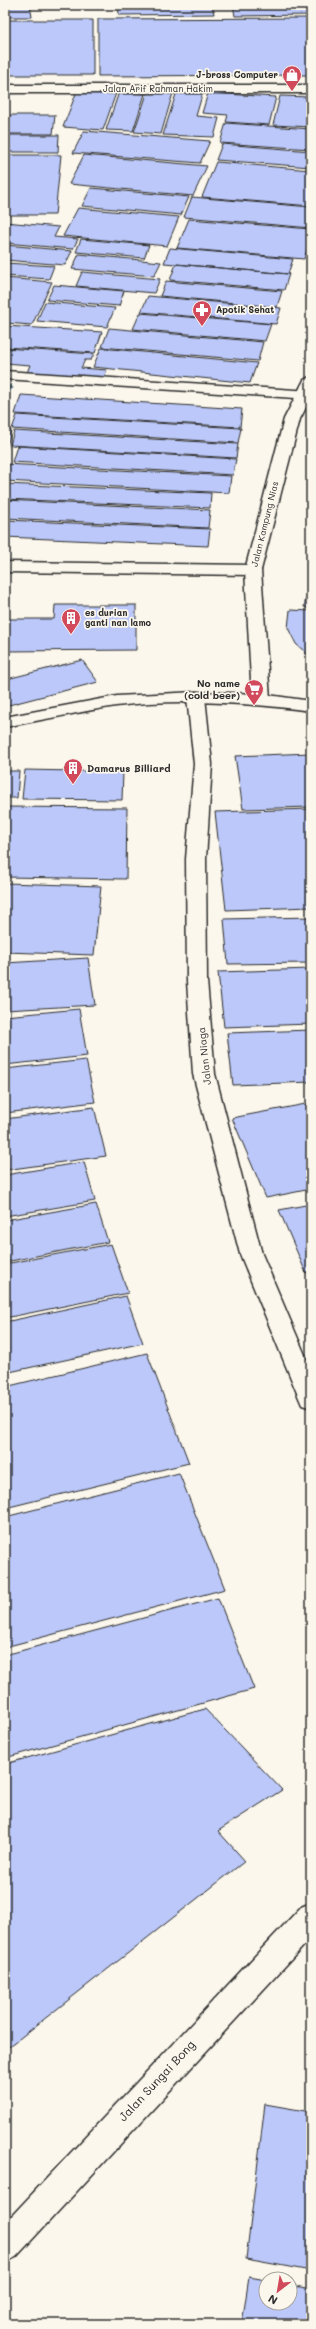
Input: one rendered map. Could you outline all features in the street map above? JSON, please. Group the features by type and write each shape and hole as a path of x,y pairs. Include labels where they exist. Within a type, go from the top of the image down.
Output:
{"main road":[{"name":"Jalan Arif Rahman Hakim","path":"5,89 311,89"},
{"path":"5,375 308,395"},
{"name":"Jalan Kampung Nias","path":"261,699 253,570 292,419 308,395 311,380"},
{"path":"5,567 253,570"},
{"path":"5,722 117,701 196,697 261,699 311,706"},
{"name":"Jalan Niaga","path":"196,697 203,764 196,859 197,981 204,1074 251,1254 311,1398"},
{"name":"Jalan Sungai Bong","path":"5,2246 311,1917"}],"building":[{"path":"5,5 30,5 32,17 5,17"},
{"path":"118,5 212,5 214,14 119,15"},
{"path":"233,5 311,5 311,15 235,16"},
{"path":"311,18 311,75 98,76 98,19"},
{"path":"5,20 93,20 93,75 5,75"},
{"path":"77,91 116,93 103,130 63,127"},
{"path":"148,91 173,93 161,134 134,132"},
{"path":"177,91 203,92 196,116 219,118 214,137 163,135"},
{"path":"119,92 145,94 133,131 106,130"},
{"path":"208,93 276,97 269,125 226,122 228,115 202,113"},
{"path":"280,96 311,97 311,127 273,125"},
{"path":"5,115 55,115 53,134 5,134"},
{"path":"226,123 311,129 311,149 220,143"},
{"path":"84,131 210,141 200,163 73,153"},
{"path":"5,135 59,135 58,152 5,152"},
{"path":"222,144 311,151 311,167 216,160"},
{"path":"5,155 61,155 55,215 5,215"},
{"path":"84,155 207,166 193,196 69,184"},
{"path":"216,162 311,170 311,206 202,197"},
{"path":"91,188 189,197 181,215 82,206"},
{"path":"192,197 311,207 311,228 184,217"},
{"path":"78,208 179,217 167,246 63,236"},
{"path":"189,219 311,229 311,238 304,259 177,248"},
{"path":"5,222 59,227 54,237 78,239 73,249 5,243"},
{"path":"81,239 149,245 144,258 76,252"},
{"path":"5,245 72,251 65,265 5,260"},
{"path":"170,248 293,259 288,274 164,263"},
{"path":"79,254 161,262 154,276 72,269"},
{"path":"5,263 54,266 49,279 5,276"},
{"path":"176,264 289,274 284,290 170,280"},
{"path":"82,272 160,279 154,293 76,286"},
{"path":"5,278 52,282 32,325 5,323"},
{"path":"166,281 282,291 277,307 160,296"},
{"path":"54,285 124,291 119,306 47,300"},
{"path":"148,296 281,308 276,324 141,312"},
{"path":"45,302 115,308 107,327 37,321"},
{"name":"Apotik Sehat","path":"140,313 271,324 265,341 133,329"},
{"path":"5,326 102,332 95,353 5,347"},
{"path":"109,328 263,342 258,361 102,347"},
{"path":"5,348 94,354 91,360 85,360 81,368 107,370 103,380 26,375 30,365 5,363"},
{"path":"101,348 257,363 250,383 93,367"},
{"path":"21,395 242,409 240,427 15,414"},
{"path":"17,415 241,428 238,443 12,429"},
{"path":"5,430 11,430 5,455"},
{"path":"14,431 238,444 236,458 10,445"},
{"path":"17,446 236,459 233,475 12,462"},
{"path":"5,464 231,476 229,493 5,481"},
{"path":"5,484 211,493 210,508 5,499"},
{"path":"5,500 210,510 208,528 5,518"},
{"path":"5,520 210,529 208,546 5,537"},
{"path":"308,589 311,589 311,608 304,607"},
{"name":"es durian ganti nan lamo","path":"55,605 136,605 136,650 5,651 5,619 54,619"},
{"path":"290,610 311,611 311,657 296,644 288,628"},
{"path":"82,660 98,682 5,706 5,676 7,679"},
{"path":"311,753 311,807 243,809 235,756"},
{"name":"Damarus Billiard","path":"25,770 123,772 122,800 22,799"},
{"path":"5,771 19,771 17,798 5,798"},
{"path":"5,807 127,808 126,879 5,877"},
{"path":"311,809 311,907 226,910 215,812"},
{"path":"5,883 101,886 94,955 5,952"},
{"path":"311,917 311,963 228,964 224,919"},
{"path":"88,958 95,1005 5,1010 5,963"},
{"path":"311,969 311,1024 224,1027 218,972"},
{"path":"79,1009 87,1056 5,1065 5,1016"},
{"path":"311,1030 311,1082 233,1085 227,1033"},
{"path":"86,1060 95,1102 5,1113 5,1069"},
{"path":"311,1103 311,1189 266,1198 232,1118"},
{"path":"94,1107 106,1156 5,1170 5,1119"},
{"path":"84,1162 95,1201 5,1216 5,1175"},
{"path":"96,1204 108,1242 5,1262 5,1220"},
{"path":"311,1204 311,1272 306,1273 279,1210"},
{"path":"111,1244 128,1293 5,1318 5,1264"},
{"path":"126,1296 143,1343 5,1373 5,1322"},
{"path":"147,1353 189,1463 5,1508 5,1387"},
{"path":"179,1473 225,1589 5,1647 5,1517"},
{"path":"218,1598 254,1689 5,1758 5,1655"},
{"path":"205,1709 282,1790 218,1831 245,1861 5,2050 5,1764"},
{"path":"265,2104 311,2112 311,2271 246,2259"},
{"path":"249,2277 258,2279 258,2311 298,2311 298,2287 311,2289 311,2324 242,2324"}],"place":[{"name":"J-bross Computer","path":"292,92"},
{"name":"Apotik Sehat","path":"202,327"},
{"name":"es durian ganti nan lamo","path":"71,635"},
{"name":"No name (cold beer)","path":"254,706"},
{"name":"Damarus Billiard","path":"73,785"}]}
